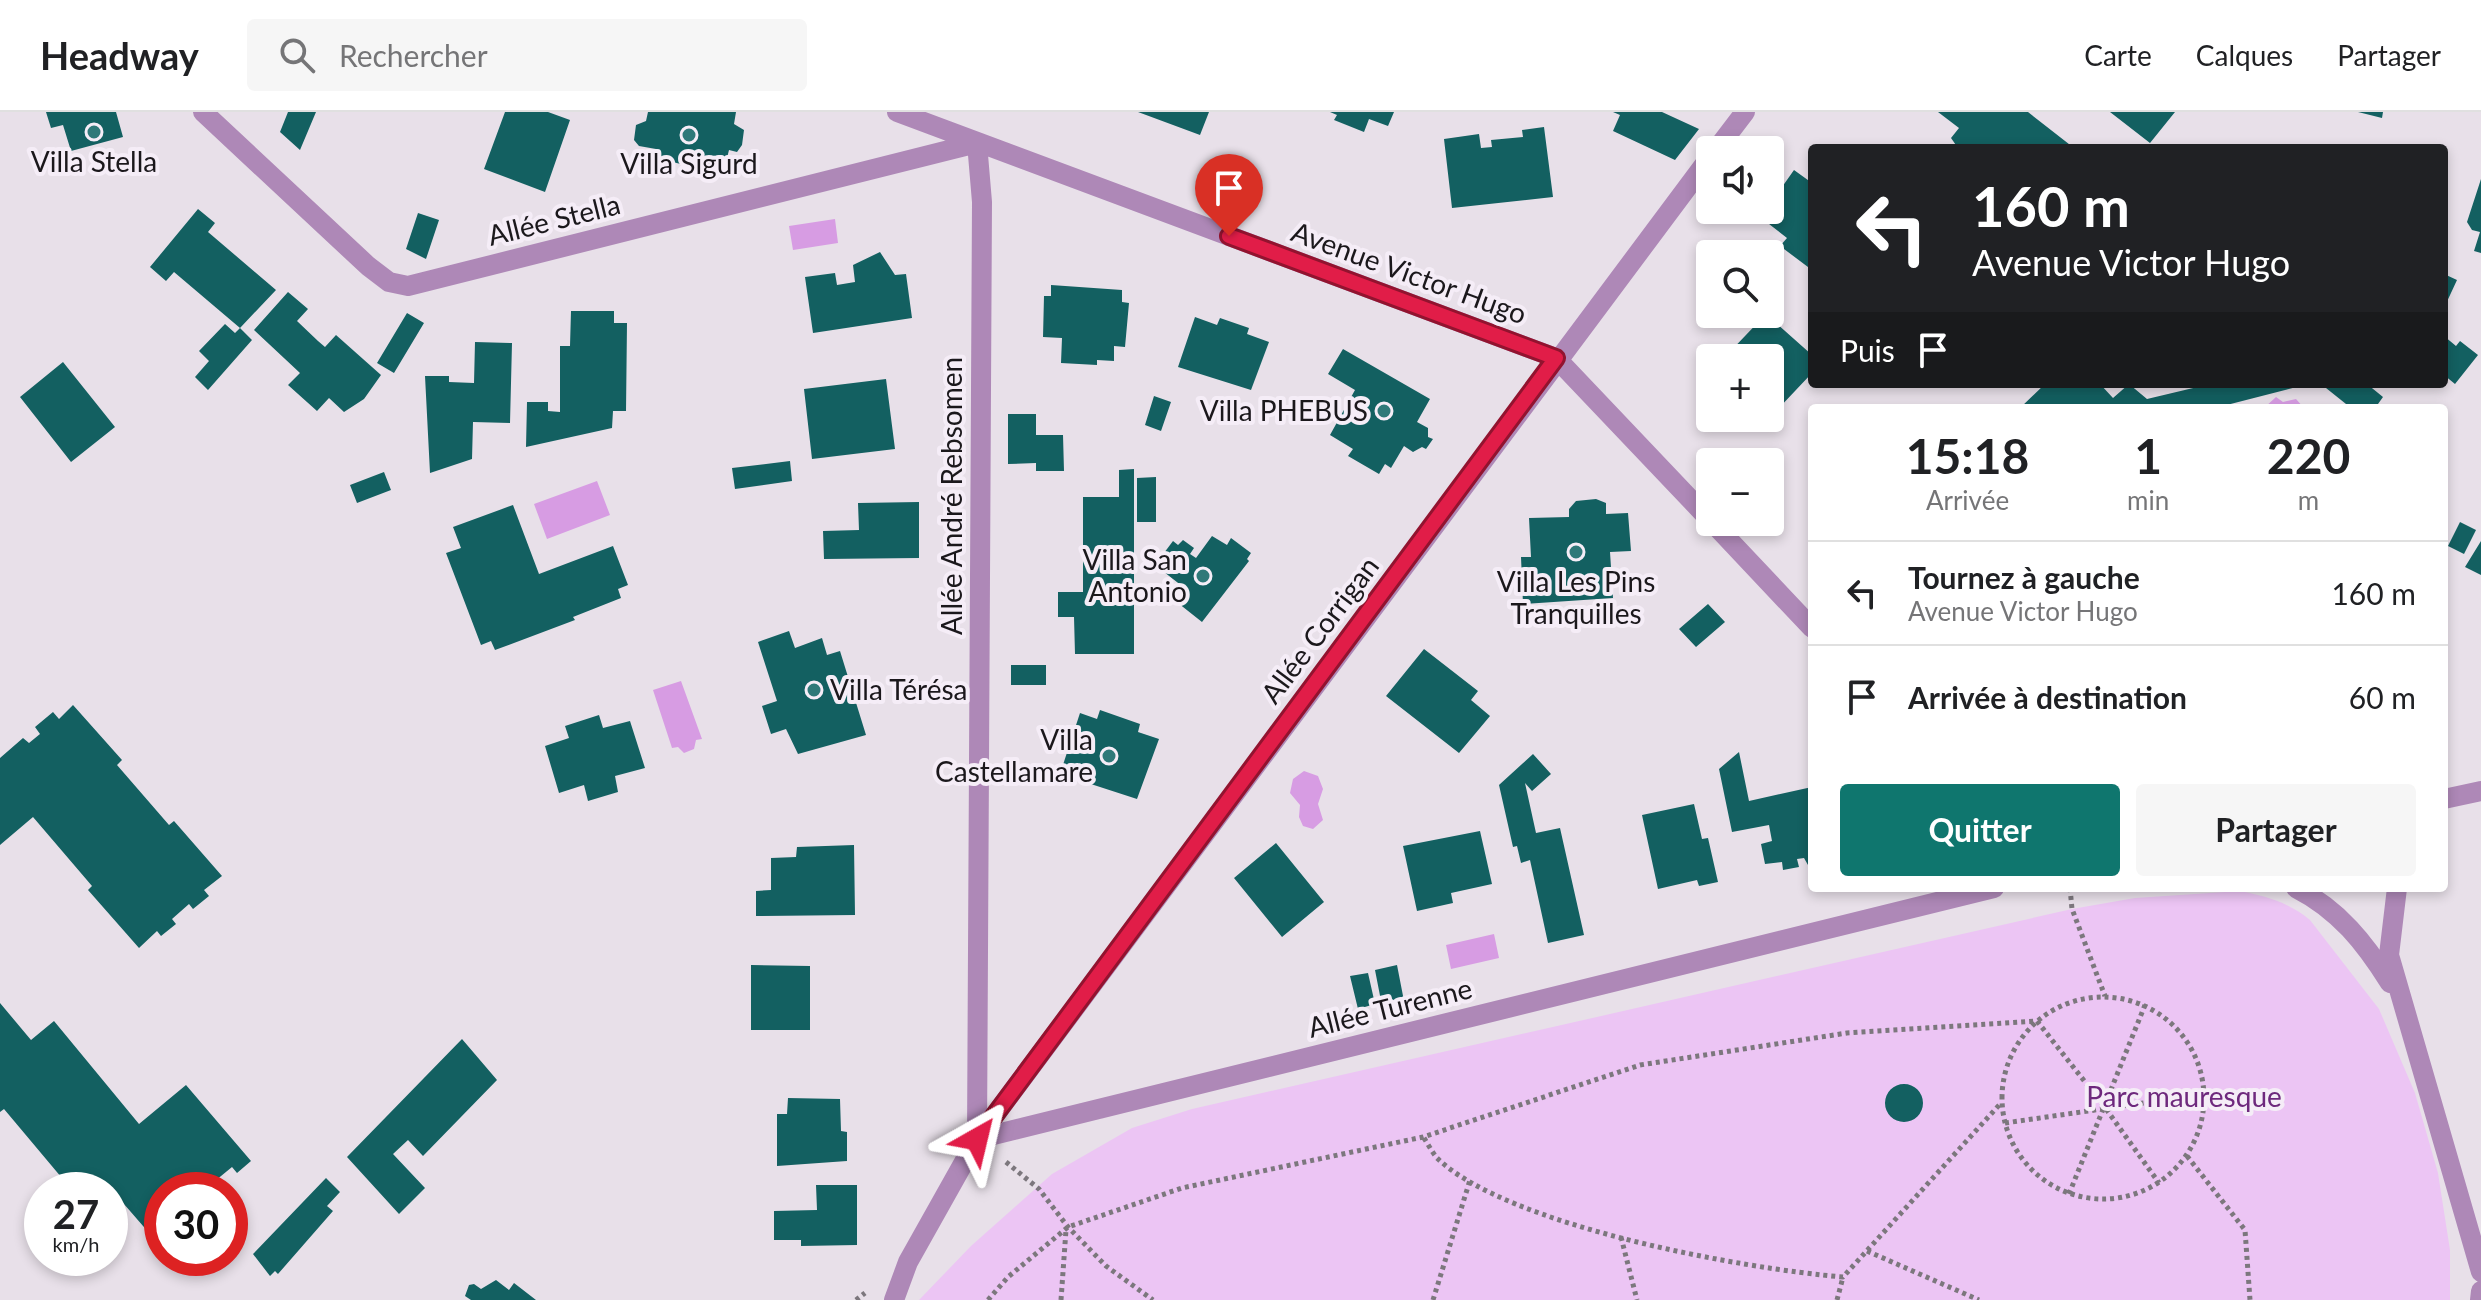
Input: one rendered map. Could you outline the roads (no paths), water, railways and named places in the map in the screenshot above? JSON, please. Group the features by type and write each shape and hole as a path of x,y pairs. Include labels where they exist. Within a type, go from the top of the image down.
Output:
{"street":[{"name":"Allée Stella","path":"203,112 368,266 389,282 408,286 977,143"},
{"name":"Avenue Victor Hugo","path":"897,112 1556,358 1696,505"},
{"path":"1727,136 1745,112"},
{"name":"Allée André Rebsomen","path":"977,143 982,202 977,1139"},
{"name":"Allée Corrigan","path":"977,1139 1556,358 1696,175"},
{"name":"Avenue Victor Hugo","path":"1725,536 1808,624"},
{"path":"2448,798 2481,791"},
{"name":"Allée Turenne","path":"977,1139 1978,892"},
{"path":"2304,892 2342,919 2368,949 2401,999"},
{"path":"2397,892 2389,955 2481,1272"},
{"path":"894,1300 908,1262 977,1139"},
{"path":"2480,1300 2481,1291"}],"place":[{"name":"Villa Stella","path":"94,132"},
{"name":"Villa Sigurd","path":"689,135"},
{"name":"Villa PHEBUS","path":"1384,411"},
{"name":"Villa Les Pins Tranquilles","path":"1576,552"},
{"name":"Villa San Antonio","path":"1203,576"},
{"name":"Villa Térésa","path":"814,690"},
{"name":"Villa Castellamare","path":"1109,756"}],"park label":[{"name":"Parc mauresque","path":"2184,1097"}]}
